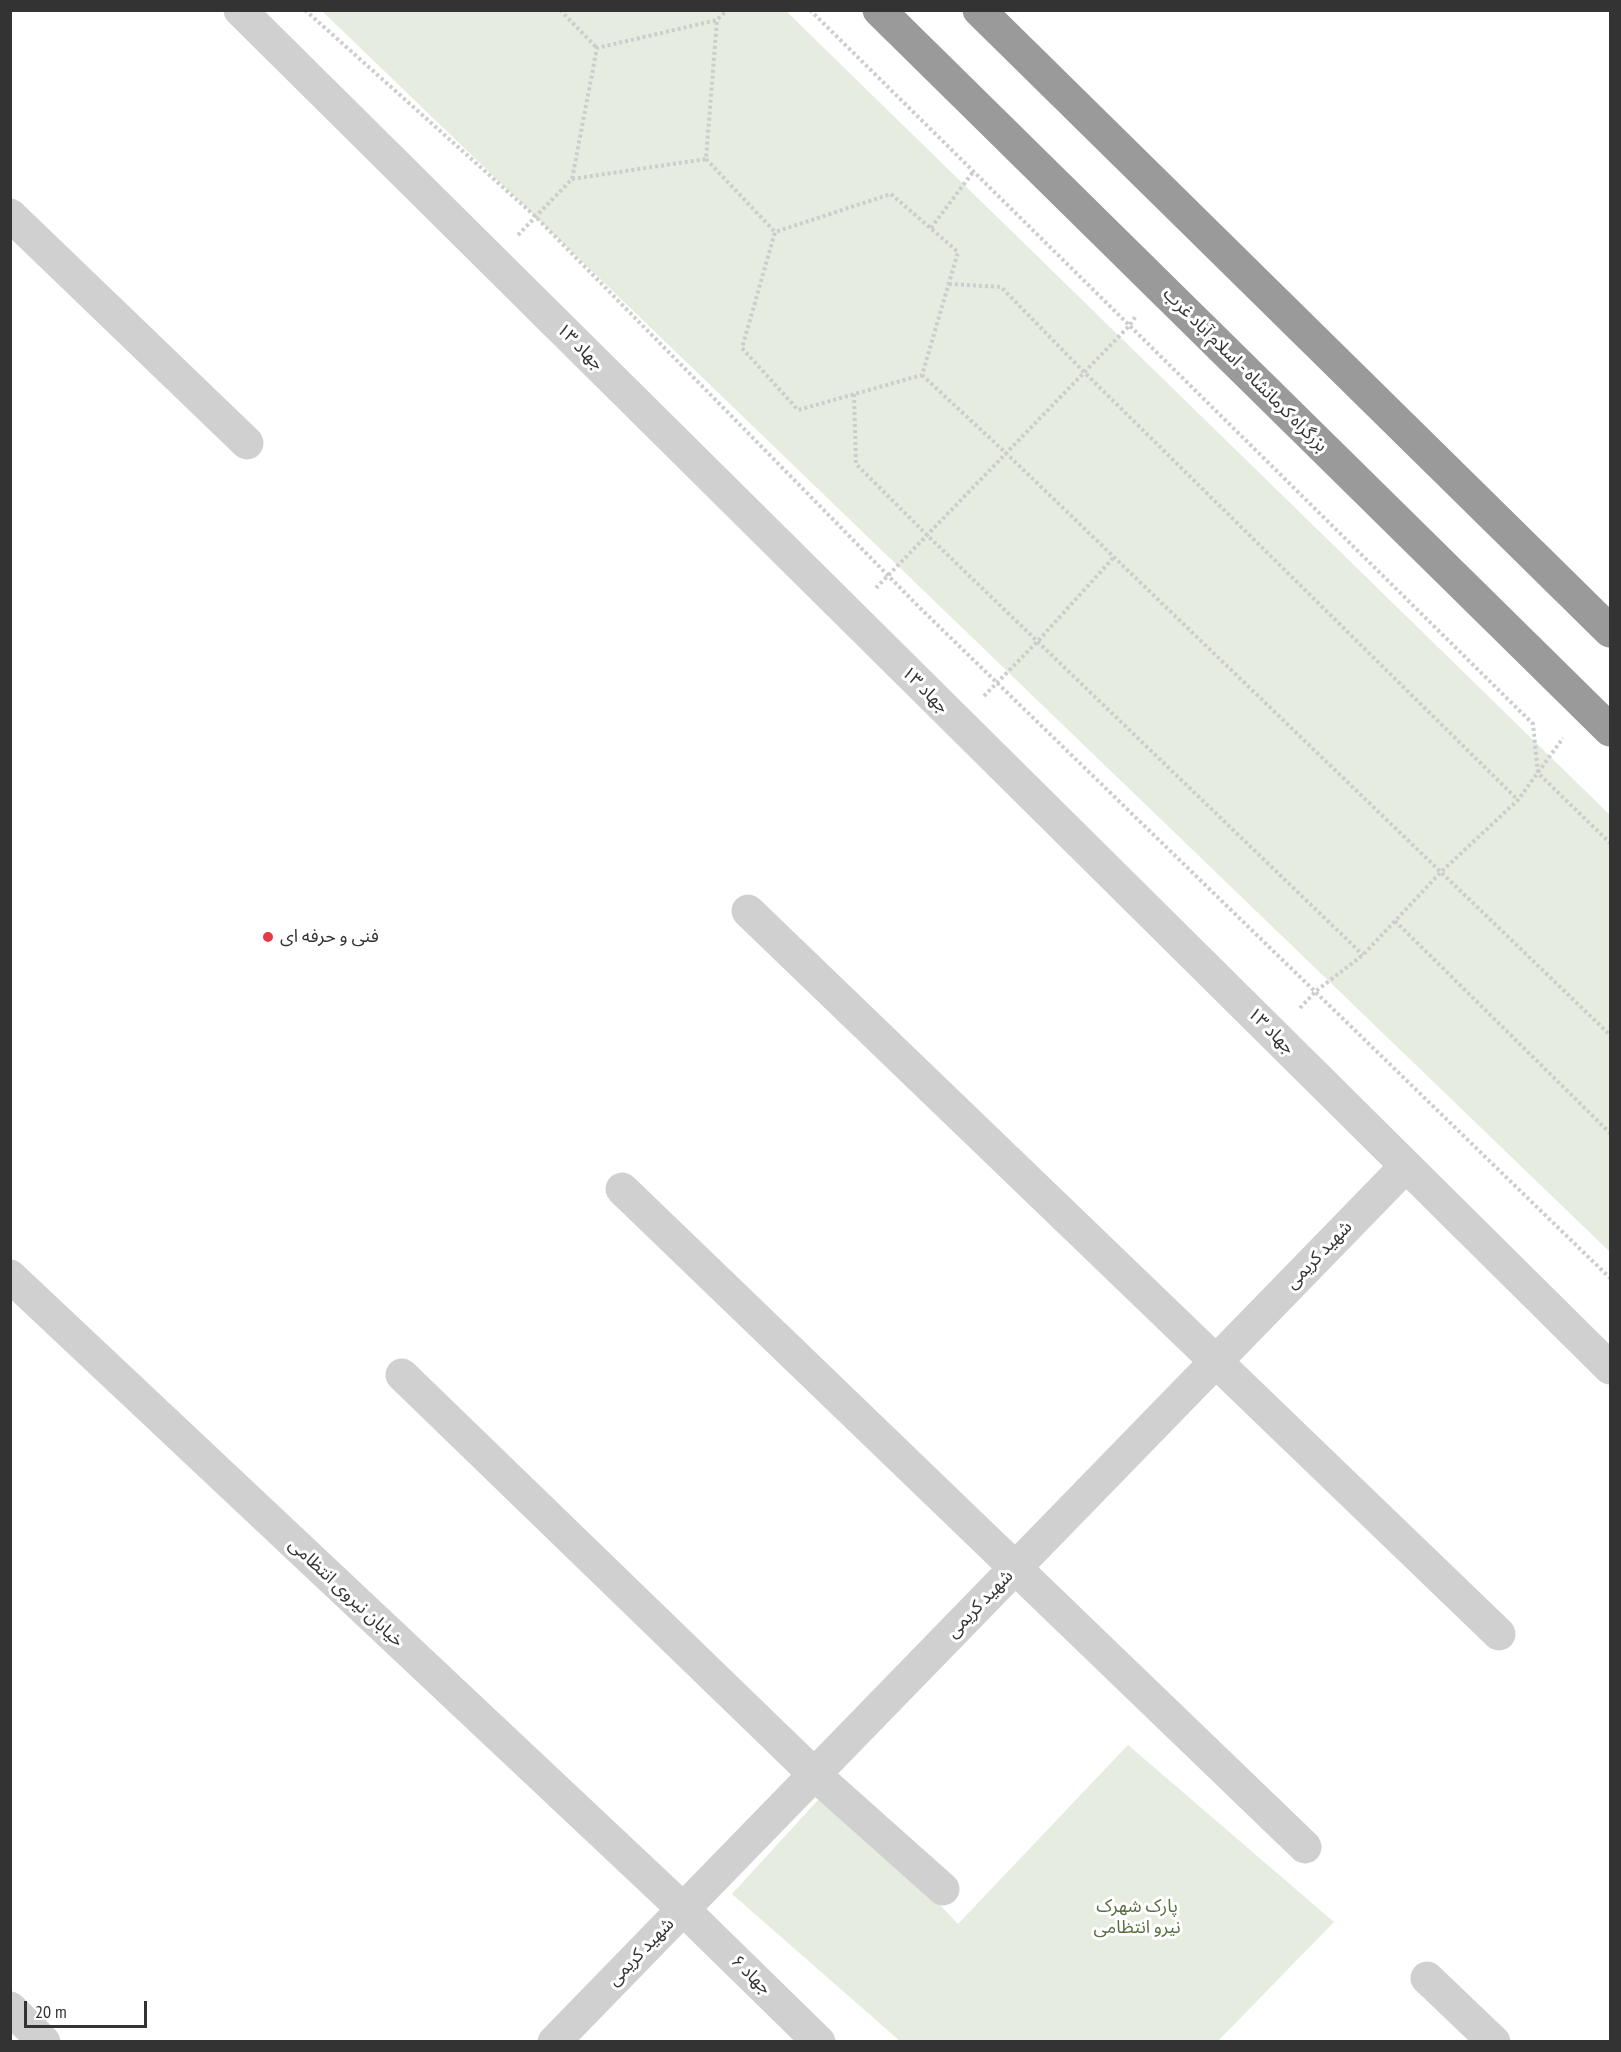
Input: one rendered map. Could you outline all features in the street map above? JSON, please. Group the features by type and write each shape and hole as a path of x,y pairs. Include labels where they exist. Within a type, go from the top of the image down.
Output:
{"highway":[{"name":"بزرگراه کرمانشاه - اسلام آباد غرب","path":"879,10 1611,730"},
{"path":"979,10 1611,631"}],"street":[{"name":"جهاد ۱۳","path":"240,10 1611,1368"},
{"path":"10,215 247,443"},
{"path":"748,911 1499,1634"},
{"name":"شهید کریمی","path":"554,2042 1406,1166"},
{"path":"622,1189 1305,1847"},
{"name":"خیابان نیروی انتظامی","path":"14,1287 683,1909"},
{"path":"402,1376 814,1774 943,1889"},
{"name":"جهاد ۶","path":"683,1909 819,2042"},
{"path":"1427,1978 1494,2042"},
{"path":"10,2008 44,2042"}],"path":[{"path":"305,10 535,216 889,576 1611,1278"},
{"path":"560,10 597,48"},
{"path":"597,48 717,20 727,10"},
{"path":"810,10 1533,724 1538,773 1611,843"},
{"path":"717,20 706,159 775,232"},
{"path":"494,262 572,178 597,48"},
{"path":"572,178 706,159"},
{"path":"931,228 973,172"},
{"path":"775,232 891,194 958,252 922,375"},
{"path":"775,232 742,348 798,410 922,375"},
{"path":"949,284 1001,287 1084,372 1518,800"},
{"path":"849,613 889,576 1129,326 1158,285"},
{"path":"922,375 1611,1035"},
{"path":"854,394 856,464 927,536 1363,955"},
{"path":"958,722 1038,642 1114,557"},
{"path":"1274,1035 1316,991 1363,955 1441,872 1518,800 1586,706"},
{"path":"1395,921 1611,1133"}],"green space":[{"path":"322,11 786,11 1610,815 1610,1252"},
{"name":"پارک شهرک نیرو انتظامی","path":"1128,1745 1334,1922 1218,2041 901,2042 732,1894 829,1788 958,1924"}],"place":[{"name":"فنی و حرفه ای","path":"268,937"}]}
